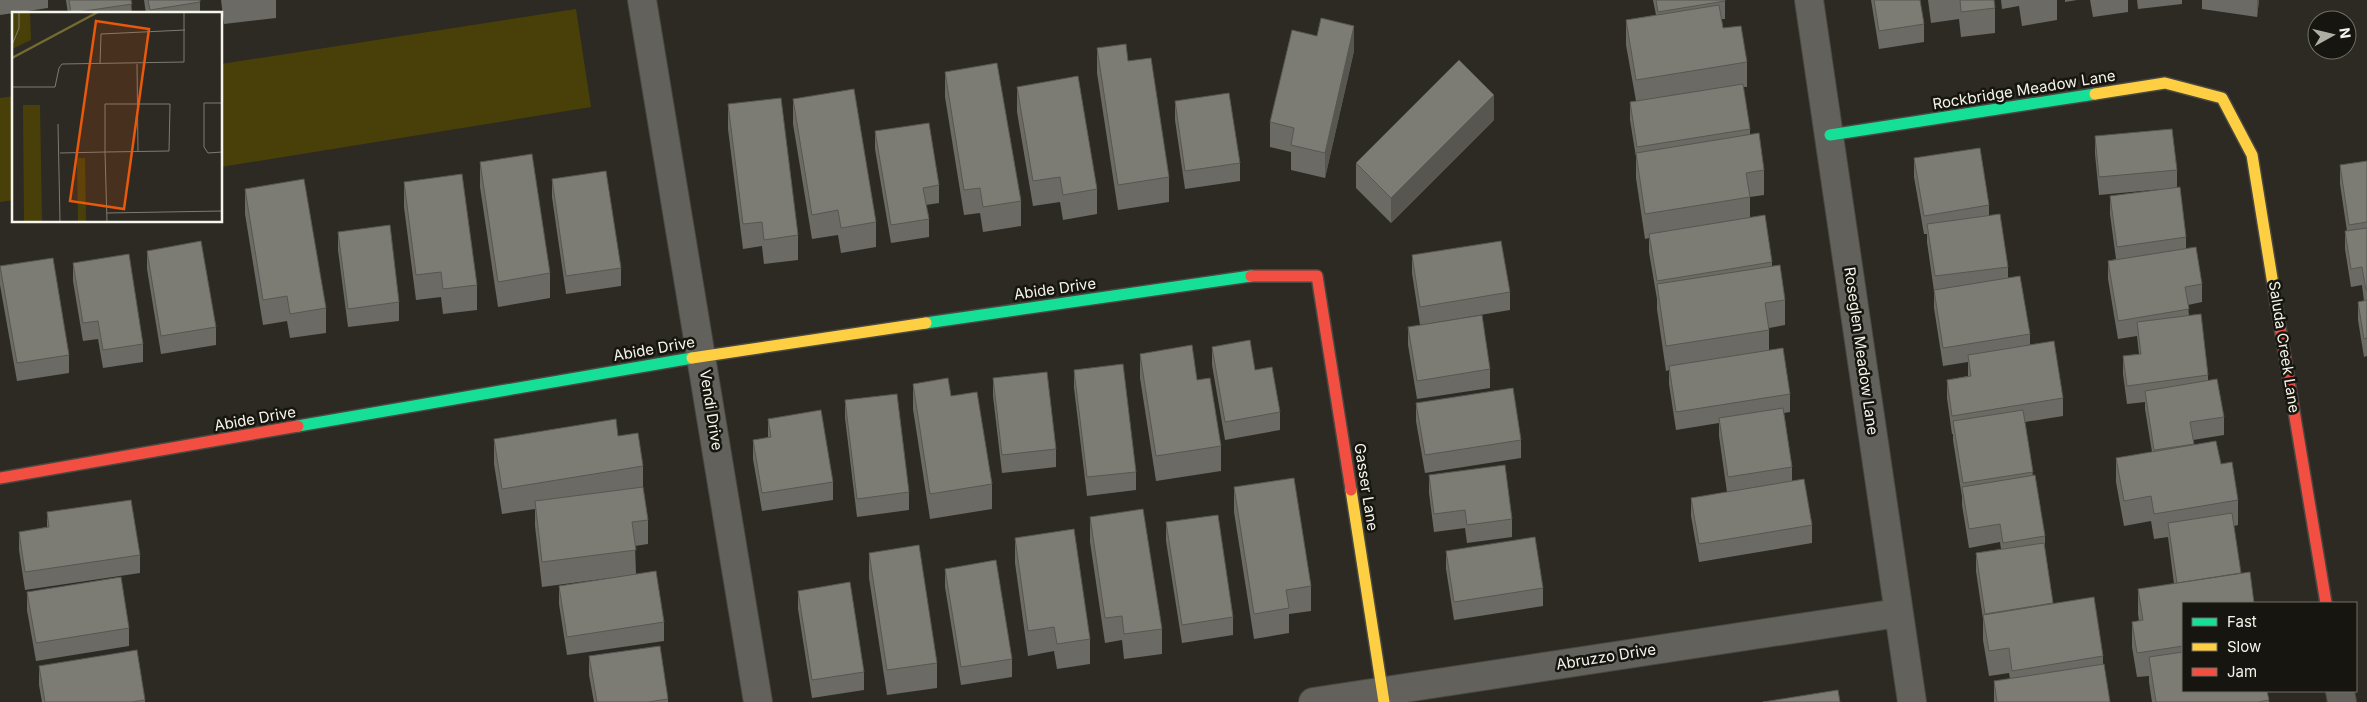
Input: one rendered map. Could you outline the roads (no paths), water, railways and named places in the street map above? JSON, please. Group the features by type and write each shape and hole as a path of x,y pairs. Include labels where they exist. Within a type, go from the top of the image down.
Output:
{"street":[{"name":"Vendi Drive","path":"642,0 758,702"},
{"name":"Roseglen Meadow Lane","path":"1810,0 1912,702"},
{"name":"Rockbridge Meadow Lane","path":"1830,136 2165,83 2222,98"},
{"name":"Saluda Creek Lane","path":"2222,98 2252,155 2326,602"},
{"name":"Abide Drive","path":"0,478 702,356 1248,276 1317,276"},
{"name":"Gasser Lane","path":"1317,276 1384,697"},
{"name":"Abruzzo Drive","path":"1313,702 1384,697 1898,613"}]}
